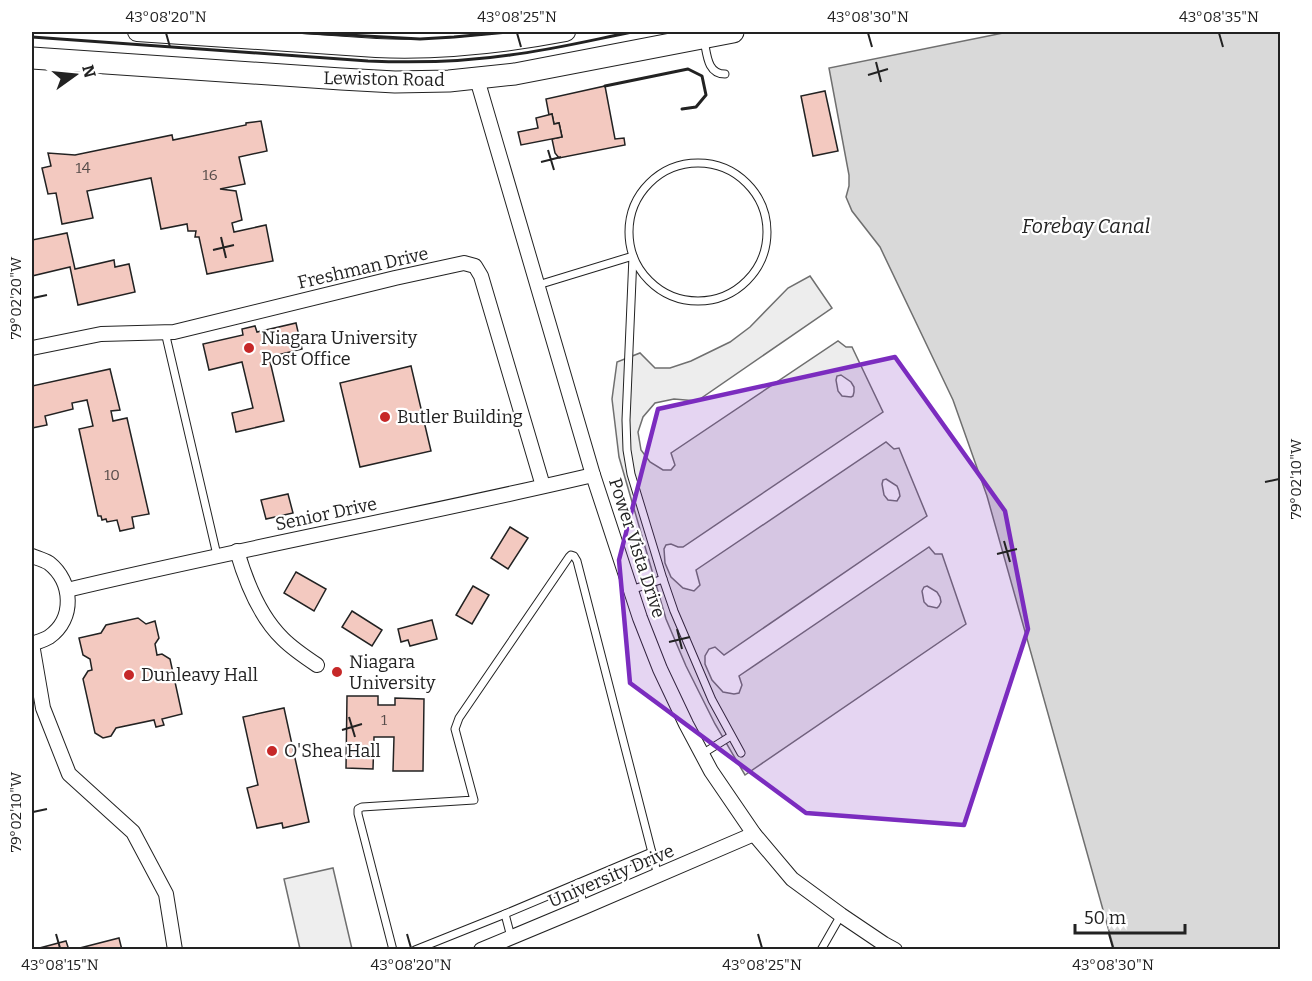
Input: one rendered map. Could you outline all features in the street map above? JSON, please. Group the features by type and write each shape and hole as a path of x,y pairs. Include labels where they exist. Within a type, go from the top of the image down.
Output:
{"main road":[{"path":"136,32 411,49 486,45 566,32"},
{"name":"Lewiston Road","path":"32,58 369,81 440,81 477,79 541,70 733,32"}],"street":[{"name":"Power Vista Drive","path":"477,79 593,475 640,618 660,669 686,724 711,771 754,834 792,879 841,915 895,950"},
{"name":"Freshman Drive","path":"32,348 101,334 174,332 464,263 475,266 481,276 543,486"},
{"name":"Senior Drive","path":"68,590 217,555 593,475"},
{"path":"237,551 252,593 267,620 281,637 317,665"},
{"path":"32,556 48,562 60,574 68,590 68,608 61,625 49,637 32,644 43,708 69,774 133,832 166,894 175,950"},
{"name":"University Drive","path":"481,950 754,834"}],"lane":[{"path":"704,37 710,66 716,73 725,74"},
{"path":"633,256 640,271 655,287 674,297 696,302 717,299 737,289 753,274 758,265 763,255 767,234 764,212 756,194 743,180 726,169 708,164 688,163 670,169 653,179 640,194 632,212 628,232 633,256 626,420 627,450 634,482 663,579 697,668 741,753"},
{"path":"537,285 633,256"},
{"path":"165,332 217,555"},
{"path":"393,950 358,809 474,800 455,729 456,724 571,555 577,561 658,876"},
{"path":"631,590 663,579"},
{"path":"702,754 732,736"},
{"path":"415,950 652,852"},
{"path":"578,883 584,907"},
{"path":"505,914 511,937"},
{"path":"821,950 841,915"}],"highlighted area":[{"path":"895,357 1005,511 1028,629 964,825 806,813 630,683 619,560 658,409"}],"shaded area":[{"path":"810,276 832,308 697,401 674,399 655,403 643,417 638,432 641,450 650,462 663,470 671,470 675,465 671,453 838,341 846,347 852,347 883,412 683,547 666,545 665,563 671,577 683,588 694,591 700,585 696,570 886,442 894,449 899,448 927,516 724,655 715,647 709,649 705,656 705,664 712,680 723,692 739,693 742,685 739,676 929,547 935,554 942,554 966,624 745,775 715,724 666,619 619,457 612,399 617,362 640,353 655,368 670,368 691,361 730,342 750,327 788,288","holes":["841,375 854,387 853,396 842,396 838,391 836,380 837,376","886,479 897,486 900,496 897,501 888,500 884,495 883,480","927,586 937,592 941,602 937,608 928,606 924,602 922,591"]},
{"path":"333,868 352,949 300,949 284,879"}],"water":[{"name":"Forebay Canal","path":"1008,32 1280,32 1280,949 1114,949 987,496 953,400 880,247 852,211 846,197 849,175 829,68"}],"building":[{"path":"605,86 615,139 624,138 625,145 559,158 555,153 552,139 562,137 559,123 554,124 552,114 549,115 546,99"},
{"path":"825,91 838,151 813,156 801,96"},
{"path":"552,114 554,124 559,123 562,137 521,145 518,132 538,128 536,118"},
{"path":"261,121 267,151 239,157 245,184 220,189 236,191 242,220 232,223 234,232 266,225 273,261 207,274 199,237 195,237 196,231 188,231 187,224 161,229 151,178 87,191 93,218 62,224 56,193 48,194 42,168 51,166 48,153 75,155 172,135 173,140"},
{"path":"67,233 75,269 114,260 115,267 129,264 135,292 78,305 70,267 32,276 32,240"},
{"path":"296,323 302,349 269,357 284,421 236,432 232,413 253,408 242,362 209,370 203,344 243,335 242,329 255,326 257,332"},
{"name":"Butler Building","path":"411,366 431,451 360,467 340,383"},
{"path":"110,369 120,410 111,411 113,421 127,418 149,514 132,517 134,528 120,531 117,520 107,522 106,519 102,520 101,516 98,516 79,429 93,426 87,400 72,403 73,409 45,416 47,425 32,428 32,386"},
{"path":"288,494 293,513 266,519 261,500"},
{"path":"510,527 528,538 508,569 491,558"},
{"path":"296,572 326,589 314,611 284,593"},
{"path":"473,586 489,595 472,624 456,615"},
{"path":"352,611 382,630 372,646 342,627"},
{"name":"Dunleavy Hall","path":"138,618 146,624 155,621 159,638 155,644 157,655 162,654 170,659 182,714 162,719 164,725 156,727 154,720 116,728 111,736 103,738 95,733 83,679 88,671 92,670 90,659 83,655 79,638 101,633 106,625"},
{"path":"432,620 437,639 410,646 408,640 401,642 398,629"},
{"path":"347,696 378,696 378,705 395,705 395,698 424,699 423,771 393,771 394,737 374,737 373,769 346,768"},
{"name":"O'Shea Hall","path":"284,708 309,822 283,828 282,823 257,828 247,788 258,785 243,717"},
{"path":"119,938 122,950 72,950"},
{"path":"66,941 69,950 32,950"}],"wall":[{"path":"293,32 420,39 508,32"},
{"path":"32,37 368,61 422,62 525,53 632,32"},
{"path":"605,86 688,69 702,76 706,95 696,107 682,109"}],"place":[{"name":"Niagara University Post Office","path":"249,348"},
{"name":"Butler Building","path":"385,417"},
{"name":"Niagara University","path":"337,672"},
{"name":"Dunleavy Hall","path":"129,675"},
{"name":"O'Shea Hall","path":"272,751"}]}
